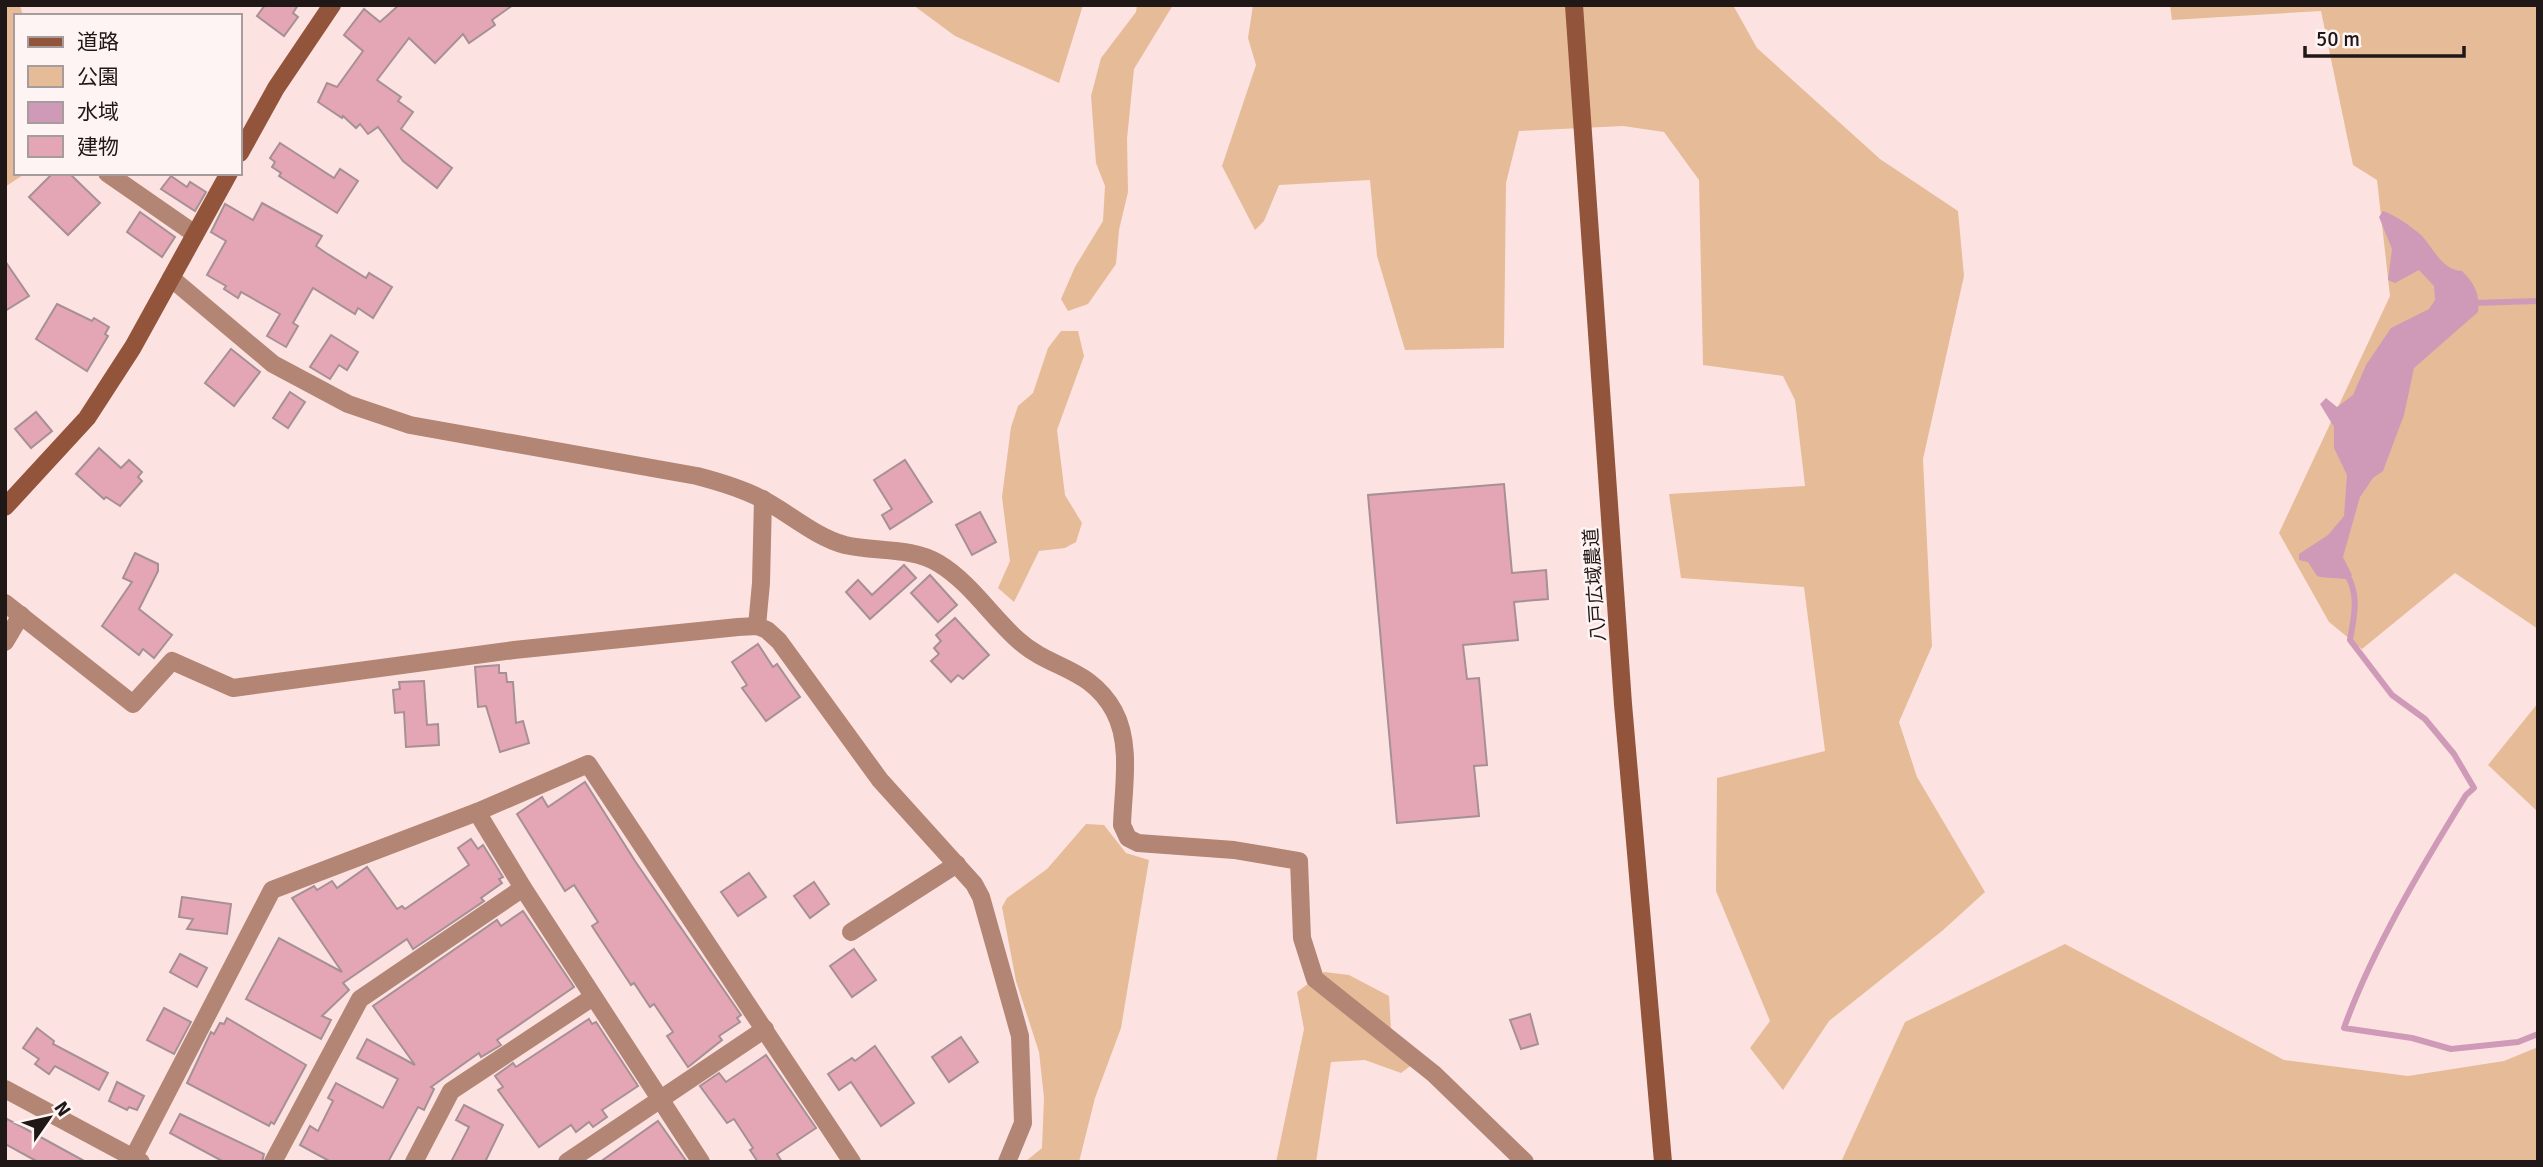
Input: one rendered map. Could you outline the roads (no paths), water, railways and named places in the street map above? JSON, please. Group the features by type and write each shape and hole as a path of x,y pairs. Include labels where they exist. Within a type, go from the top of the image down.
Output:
{"street":[{"path":"242,149 276,88 332,5"},
{"name":"八戸広域農道","path":"1574,5 1624,718 1663,1162"},
{"path":"110,175 195,234"},
{"path":"5,507 87,418 133,347 228,175"},
{"path":"171,278 273,363 348,404 410,425 697,476 737,487 822,535 845,544 911,554 937,562 960,580 1018,641 1036,654 1075,671 1100,688 1115,712 1124,737 1122,825 1128,838 1138,843 1234,850 1299,861 1302,938 1315,979 1434,1074 1525,1162"},
{"path":"757,626 761,583 762,499"},
{"path":"5,603 133,704 172,661 233,688 514,650 757,626 767,630 779,641 880,780 957,864 981,898 1020,1036 1023,1123 1007,1162"},
{"path":"5,642 21,615"},
{"path":"5,1089 135,1161 272,890 477,812 588,764 852,1162"},
{"path":"477,812 523,888 662,1098 701,1162"},
{"path":"851,932 957,864"},
{"path":"273,1162 360,999 523,888"},
{"path":"414,1162 451,1091 593,996"},
{"path":"568,1162 765,1029"}],"water":[{"path":"2383,211 2421,235 2443,263 2467,276 2477,295 2478,312 2414,368 2404,415 2383,471 2373,478 2360,497 2343,557 2352,575 2349,580 2321,577 2317,576 2308,562 2299,560 2299,554 2328,535 2344,516 2347,475 2334,448 2334,427 2320,404 2326,398 2337,407 2353,395 2366,365 2391,328 2429,309 2435,300 2434,286 2419,270 2395,283 2388,280 2392,249 2379,217"}],"waterway":[{"path":"2473,303 2538,301"},
{"path":"2346,573 2354,598 2350,640 2392,695 2425,719 2454,754 2474,788 2466,795 2399,909 2355,999 2344,1028 2412,1038 2451,1049 2518,1042 2538,1034"}]}
